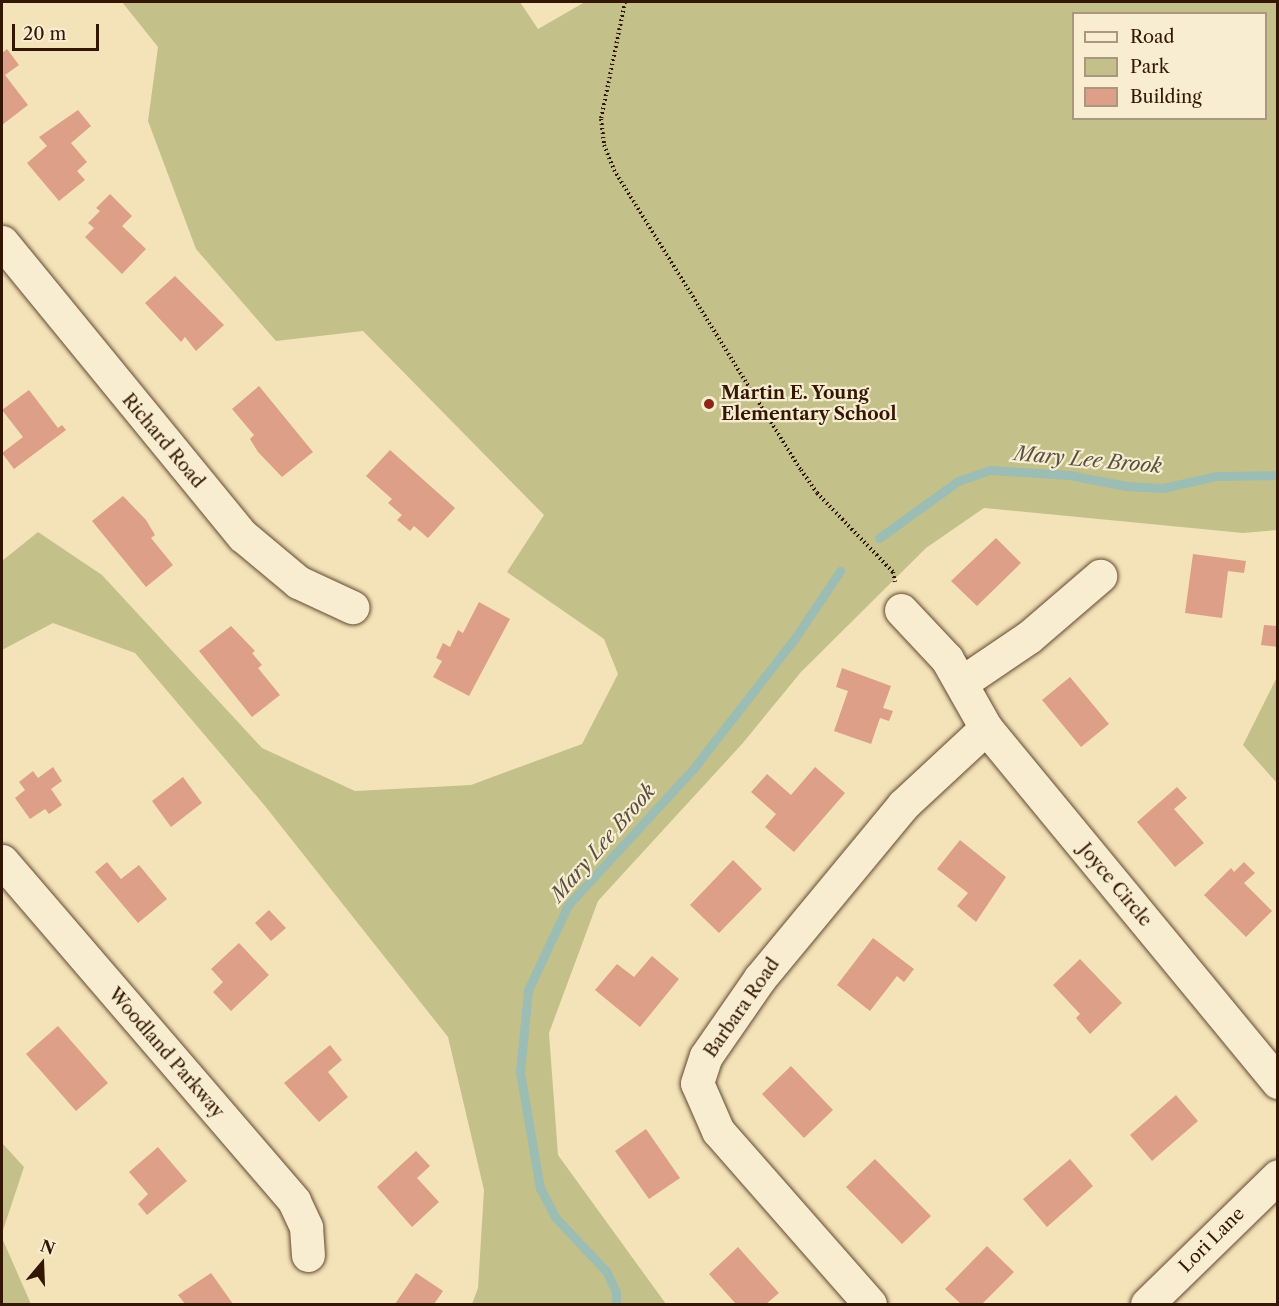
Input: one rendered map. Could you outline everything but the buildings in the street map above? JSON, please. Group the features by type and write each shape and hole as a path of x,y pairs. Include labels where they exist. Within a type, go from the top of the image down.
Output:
{"street":[{"name":"Richard Road","path":"2,242 243,536 298,582 352,608"},
{"path":"961,683 1029,637 1100,576"},
{"name":"Joyce Circle","path":"901,610 939,649 986,728 1278,1082"},
{"name":"Barbara Road","path":"870,1305 718,1131 697,1083 706,1056 760,978 911,797 986,728"},
{"name":"Woodland Parkway","path":"2,861 294,1201 306,1227 308,1255"},
{"name":"Lori Lane","path":"1147,1305 1278,1176"}],"path":[{"path":"625,2 601,120 604,145 614,170 817,493 893,572 901,610"}],"green space":[{"path":"122,2 520,2 538,29 585,2 1277,2 1277,530 1243,533 984,508 926,548 801,672 742,744 598,901 549,1033 558,1155 666,1304 472,1304 478,1288 484,1190 448,1037 265,806 135,653 53,623 2,650 2,561 38,532 102,575 262,748 355,791 471,785 582,744 618,674 604,639 507,572 544,515 363,331 276,341 196,249 148,121 158,47"},
{"path":"1277,677 1277,783 1243,745"},
{"path":"2,1143 24,1167 2,1233"},
{"path":"2,1238 31,1304 2,1304"}],"waterway":[{"name":"Mary Lee Brook","path":"879,538 958,481 990,470 1069,475 1126,486 1163,488 1216,476 1278,475"},
{"name":"Mary Lee Brook","path":"616,1304 616,1292 606,1271 555,1217 540,1188 520,1072 528,990 568,905 693,769 795,638 840,571"}],"place":[{"name":"Martin E. Young Elementary School","path":"709,404"}]}
